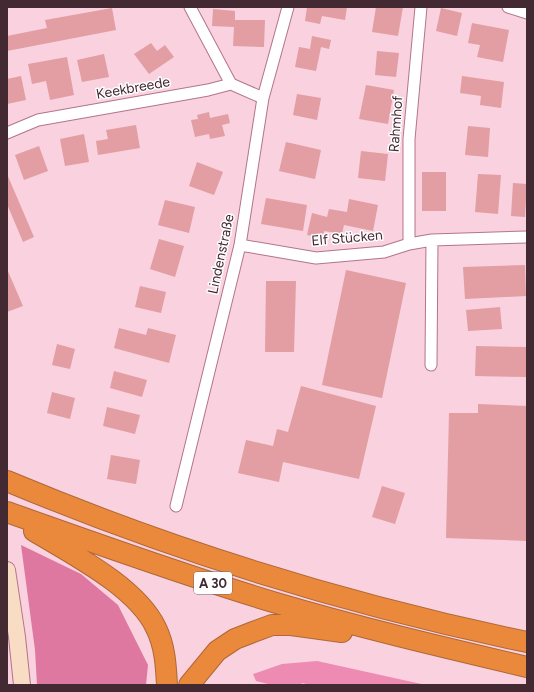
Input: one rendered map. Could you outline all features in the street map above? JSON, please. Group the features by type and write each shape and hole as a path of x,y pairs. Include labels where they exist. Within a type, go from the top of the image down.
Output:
{"highway":[{"name":"A 30","path":"7,481 81,512 185,550 343,597 478,632 527,642"},
{"name":"A 30","path":"7,513 147,562 274,602 422,643 527,667"},
{"path":"7,513 99,570 137,601 156,628 165,657 167,685"},
{"path":"189,685 217,651 235,639 272,625 291,625 422,643"}],"main road":[{"path":"7,571 22,685"}],"street":[{"path":"190,7 231,84 263,98"},
{"name":"Lindenstraße","path":"176,506 240,245 263,98 288,7"},
{"name":"Rahmhof","path":"409,244 409,139 421,7"},
{"path":"508,7 527,13"},
{"name":"Keekbreede","path":"7,133 38,120 208,90 231,84"},
{"name":"Elf Stücken","path":"240,245 316,258 384,252 409,244 432,240 527,237"},
{"path":"431,365 432,240"}],"shaded area":[{"path":"21,545 81,574 118,605 148,665 146,685 37,685 35,650"},
{"path":"317,661 426,685 311,685 302,683 301,685 272,685 256,681 253,674 282,664"}],"building":[{"path":"307,7 347,7 345,20 322,16 320,24 305,21"},
{"path":"376,7 403,7 398,36 372,32"},
{"path":"112,8 116,30 7,51 7,36 47,28 45,20"},
{"path":"441,8 462,13 457,36 436,31"},
{"path":"213,9 235,11 235,20 265,20 264,47 233,46 234,27 212,26"},
{"path":"472,23 509,30 503,62 477,57 480,45 468,43"},
{"path":"312,36 331,40 329,49 321,47 316,71 295,67 299,47 310,49"},
{"path":"151,43 157,51 165,45 174,57 149,74 134,54"},
{"path":"377,51 399,53 396,77 375,75"},
{"path":"104,54 109,77 82,82 77,60"},
{"path":"67,57 74,95 50,100 46,81 32,84 28,64"},
{"path":"21,76 26,100 7,104 7,79"},
{"path":"462,76 504,82 501,108 480,105 481,96 460,93"},
{"path":"366,85 394,90 388,124 359,119"},
{"path":"297,94 321,98 317,120 293,115"},
{"path":"209,112 210,118 228,114 230,123 222,125 225,136 210,139 209,134 195,137 191,120 198,119 197,115"},
{"path":"136,125 140,148 98,155 96,141 108,139 106,130"},
{"path":"468,126 490,128 488,157 465,155"},
{"path":"84,134 89,162 65,166 60,139"},
{"path":"286,142 321,150 315,179 279,171"},
{"path":"39,146 48,171 24,180 15,155"},
{"path":"361,151 388,154 385,181 358,178"},
{"path":"197,162 223,172 214,195 189,186"},
{"path":"422,172 446,172 446,211 422,211"},
{"path":"7,174 34,237 23,242 7,204"},
{"path":"478,174 501,175 498,214 475,212"},
{"path":"513,183 527,184 525,217 511,216"},
{"path":"266,198 307,205 303,231 261,224"},
{"path":"349,199 378,205 373,231 344,225 342,234 324,231 323,238 307,235 312,213 327,217 329,209 347,212"},
{"path":"165,200 195,207 189,233 158,225"},
{"path":"159,239 184,246 175,277 150,269"},
{"path":"525,265 526,296 465,299 463,267"},
{"path":"7,269 23,306 7,312"},
{"path":"346,270 406,283 382,398 322,385"},
{"path":"266,281 296,281 294,352 265,352"},
{"path":"140,286 166,292 161,313 135,307"},
{"path":"500,307 502,329 468,331 466,310"},
{"path":"119,328 146,335 148,328 176,335 169,363 114,348"},
{"path":"57,344 75,349 70,369 52,365"},
{"path":"476,346 527,347 527,377 475,376"},
{"path":"114,371 147,380 142,397 110,388"},
{"path":"301,386 376,406 359,479 283,462 279,482 238,473 246,440 273,446 277,429 288,432"},
{"path":"52,392 75,398 70,419 47,413"},
{"path":"478,404 527,406 527,541 446,538 449,413 478,413"},
{"path":"107,407 140,415 135,434 103,426"},
{"path":"111,455 140,460 136,484 107,479"},
{"path":"382,486 405,493 395,524 372,517"}]}
